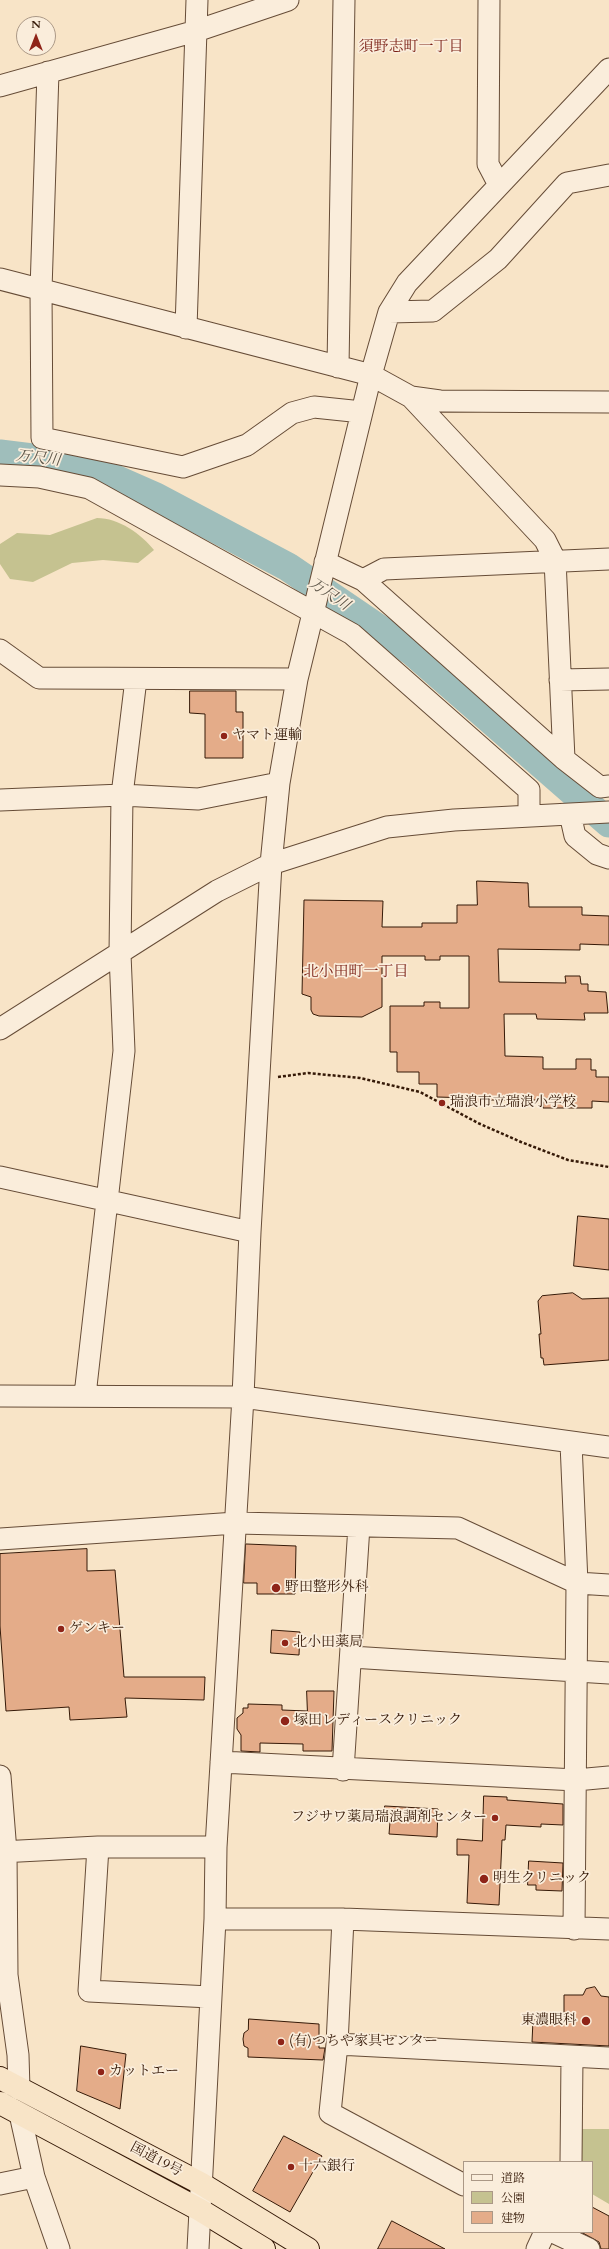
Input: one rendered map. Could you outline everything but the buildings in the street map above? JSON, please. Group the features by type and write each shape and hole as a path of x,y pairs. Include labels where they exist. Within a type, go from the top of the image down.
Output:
{"highway":[{"name":"国道19号","path":"0,2078 200,2183 308,2249"},
{"name":"国道19号","path":"0,2103 200,2210 264,2249"}],"street":[{"path":"186,328 197,0"},
{"path":"0,86 196,31 288,0"},
{"path":"338,367 344,0"},
{"path":"489,0 488,164 499,185"},
{"path":"198,2249 200,2183 215,1919 216,1847 236,1523 250,1232 271,864 279,782 297,679 371,375 389,312 406,283 609,70"},
{"path":"48,72 41,290 42,438 183,467 246,445 292,412 314,407 362,412"},
{"path":"389,312 433,311 498,259 567,183 609,175"},
{"path":"0,279 371,375 411,397 545,540 555,560 564,759"},
{"path":"411,397 440,401 609,402"},
{"path":"0,475 39,477 89,488 352,634 529,790 530,816"},
{"path":"363,580 384,569 555,560 609,559"},
{"path":"325,562 363,580 564,759 600,787 609,786"},
{"path":"0,650 39,678 297,679"},
{"path":"85,1395 124,1051 120,954 122,795 136,678"},
{"path":"560,680 609,679"},
{"path":"0,800 122,795 198,799 279,782"},
{"path":"0,1029 218,891 271,864 387,827 454,820 609,812"},
{"path":"570,814 575,836 597,854 609,858"},
{"path":"0,1177 250,1232"},
{"path":"0,1396 85,1395 243,1397 571,1444 609,1447"},
{"path":"571,1444 577,1583 574,1929"},
{"path":"0,1539 236,1523 458,1528 577,1583 609,1585"},
{"path":"343,1770 360,1526"},
{"path":"351,1657 609,1674"},
{"path":"221,1762 343,1770 576,1780 609,1777"},
{"path":"0,1776 7,1975 18,2055 19,2089"},
{"path":"3,1852 98,1847 216,1847"},
{"path":"98,1847 89,1992 210,1997"},
{"path":"215,1919 343,1919 574,1929 609,1929"},
{"path":"343,1919 337,2044 330,2113 463,2184"},
{"path":"337,2044 609,2058"},
{"path":"571,2161 572,2057"},
{"path":"20,2114 34,2177 59,2249"},
{"path":"0,2184 34,2177"},
{"path":"537,2249 545,2233"},
{"path":"554,2233 589,2249"}],"path":[{"path":"259,1080 308,1073 360,1078 420,1092 478,1123 548,1152 568,1160 609,1168"}],"green space":[{"path":"97,518 113,521 129,528 143,538 154,550 138,563 103,560 72,563 33,582 10,579 0,564 0,544 17,533 50,535"},
{"path":"575,2129 609,2129 609,2204 593,2195 593,2161 573,2161"}],"waterway":[{"name":"万尺川","path":"0,454 81,464 156,497 288,567 413,652 609,823"}],"place":[{"name":"ヤマト運輸","path":"224,736"},
{"name":"瑞浪市立瑞浪小学校","path":"442,1103"},
{"name":"野田整形外科","path":"276,1588"},
{"name":"ゲンキー","path":"61,1629"},
{"name":"北小田薬局","path":"285,1643"},
{"name":"塚田レディースクリニック","path":"285,1721"},
{"name":"フジサワ薬局瑞浪調剤センター","path":"495,1818"},
{"name":"明生クリニック","path":"484,1879"},
{"name":"東濃眼科","path":"586,2021"},
{"name":"(有)つちや家具センター","path":"281,2042"},
{"name":"カットエー","path":"101,2072"},
{"name":"十六銀行","path":"291,2167"}],"district":[{"name":"須野志町一丁目","path":"411,48"},
{"name":"北小田町一丁目","path":"356,973"}]}
